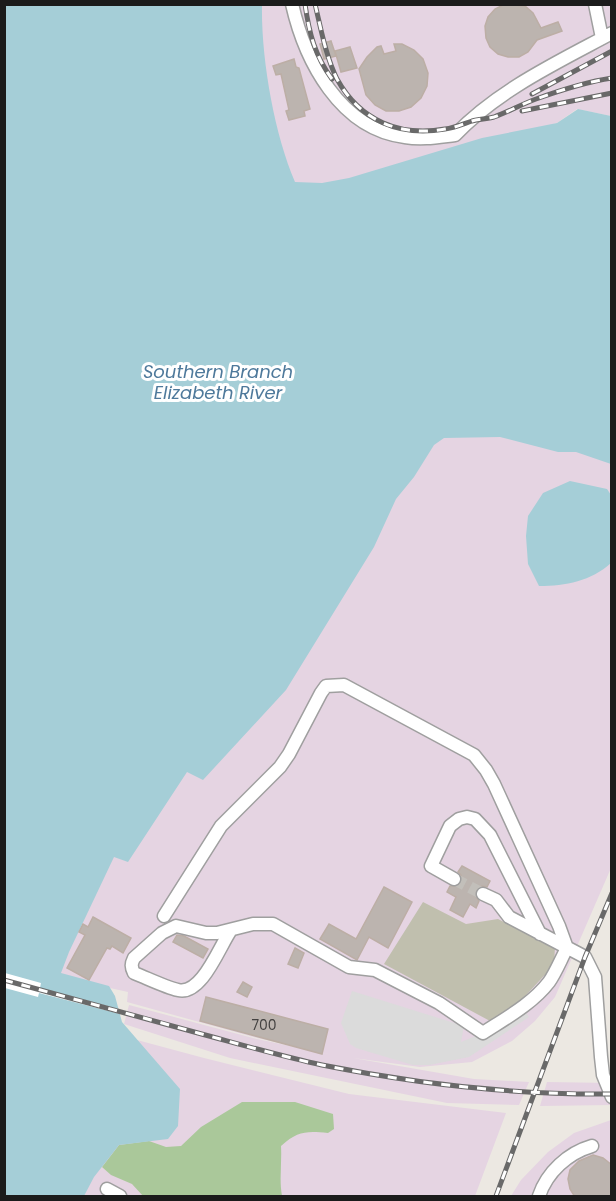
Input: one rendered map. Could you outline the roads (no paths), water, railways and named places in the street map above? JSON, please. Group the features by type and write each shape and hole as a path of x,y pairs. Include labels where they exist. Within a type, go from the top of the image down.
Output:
{"street":[{"path":"292,4 297,27 317,72 331,93 355,115 377,129 402,137 424,138 455,135 511,89 607,35 595,4"},
{"path":"164,916 221,826 280,767 321,693 326,686 337,684 344,685 474,755 494,784 567,948 550,981 537,995 523,1008 483,1033 439,1003 375,970 349,967 273,924 253,924 206,933 182,926 168,929 134,958 131,968 134,973 178,990 191,988 207,972 231,930"},
{"path":"454,879 431,866 450,826 459,819 475,819 490,835 540,934"},
{"path":"483,894 496,900 509,917 585,957 595,977 600,1057 603,1075 612,1097"},
{"path":"539,1197 549,1176 564,1161 579,1149 592,1146"},
{"path":"108,1189 120,1197"}],"water":[{"name":"Southern Branch Elizabeth River","path":"5,5 262,5 266,71 270,95 281,141 295,182 322,183 349,178 482,138 557,123 578,109 611,116 611,464 576,452 558,452 500,437 444,438 434,445 414,477 396,499 374,547 286,690 203,780 187,772 128,862 114,857 61,973 109,986 115,996 122,1022 180,1089 178,1126 168,1139 119,1145 94,1177 84,1196 5,1196"},
{"path":"570,481 607,489 611,495 611,563 595,574 578,581 539,586 528,564 526,536 528,516 543,493"}],"tunnel":[{"path":"454,879 483,894"}],"railway":[{"path":"305,4 314,44 321,62 332,79"},
{"path":"315,4 330,62 346,94 369,115 397,128 428,131 452,128 494,117 564,89 612,78"},
{"path":"532,94 612,51"},
{"path":"522,111 612,93"},
{"path":"496,1196 585,957 612,893"},
{"path":"4,980 275,1054 358,1072 466,1087 539,1093 612,1094"}]}
